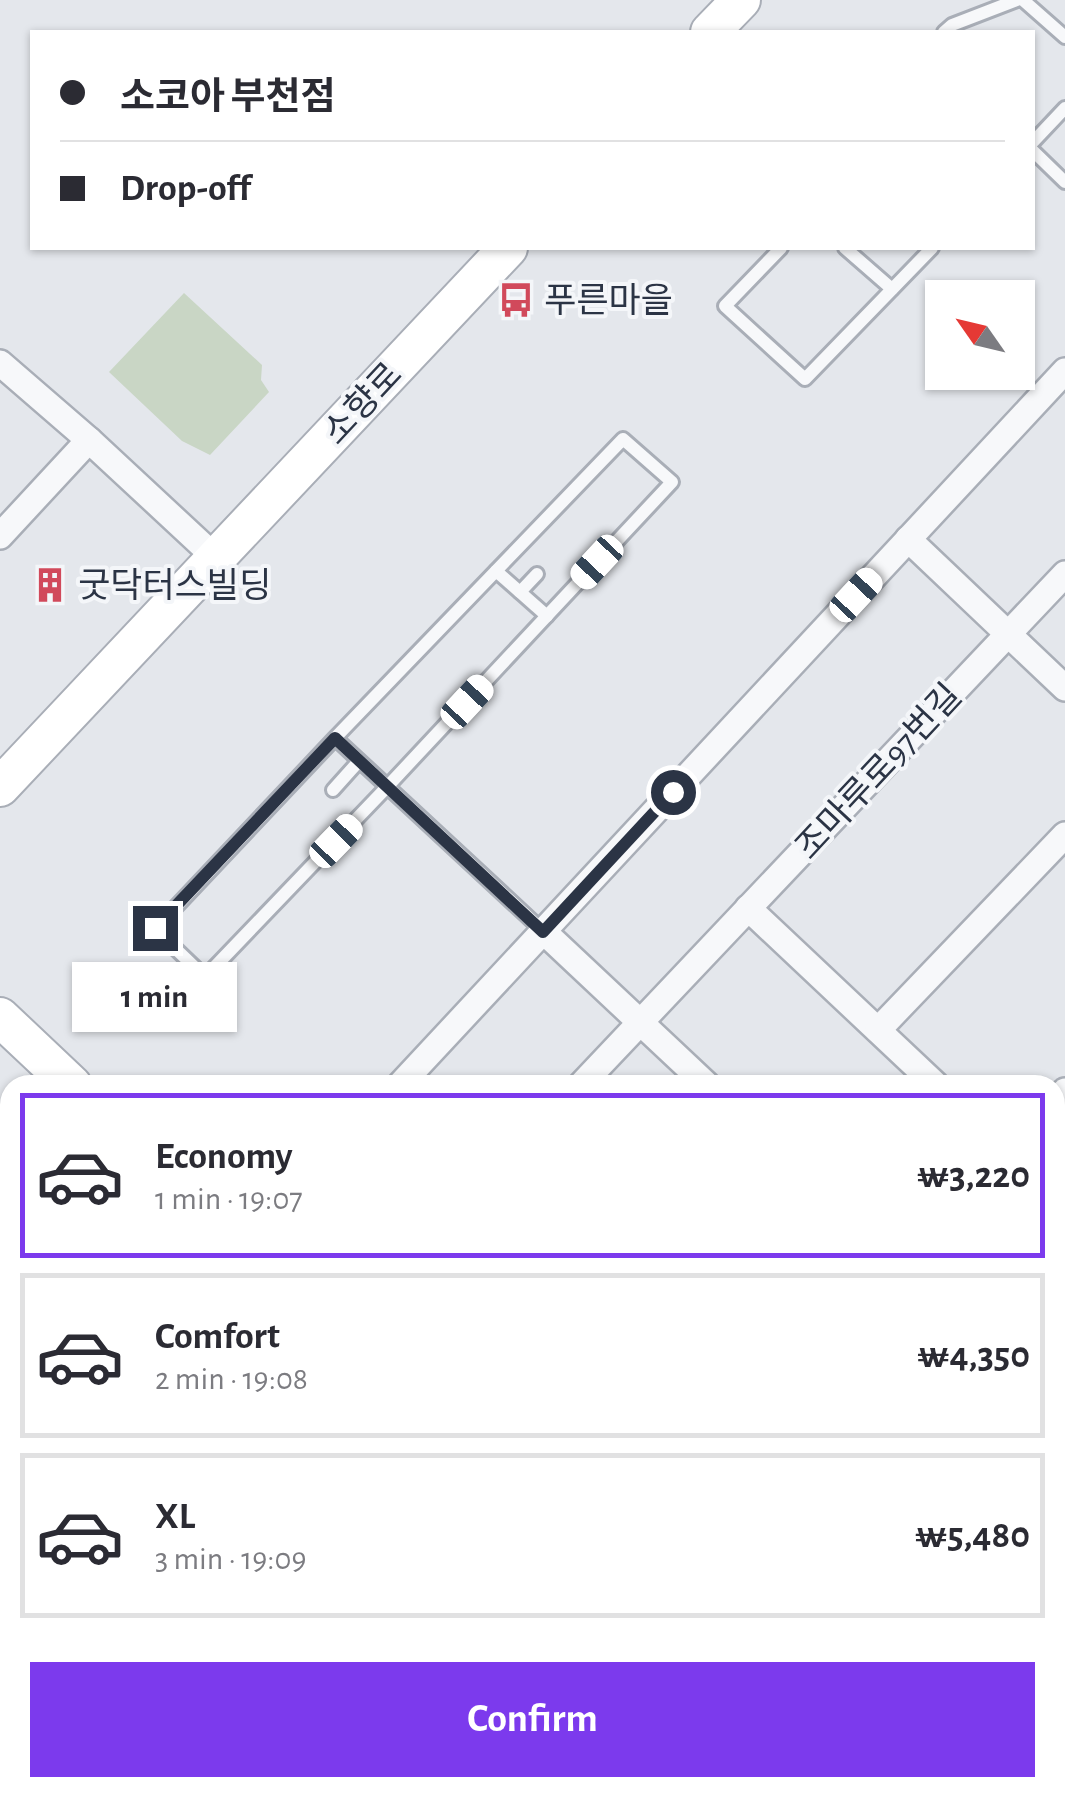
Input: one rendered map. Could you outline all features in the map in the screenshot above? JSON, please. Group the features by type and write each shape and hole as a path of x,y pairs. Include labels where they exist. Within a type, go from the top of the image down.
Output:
{"street":[{"name":"소향로","path":"0,787 506,250"},
{"path":"0,363 216,558"},
{"path":"409,1075 1065,371"},
{"path":"0,536 89,440"},
{"path":"908,539 1065,688"},
{"name":"조마루로97번길","path":"590,1075 1065,574"},
{"path":"878,1030 1065,834"},
{"path":"748,908 925,1075"},
{"path":"543,932 696,1075"},
{"path":"0,1017 61,1075"}],"lane":[{"path":"946,30 952,24 1020,0 1065,37"},
{"path":"1035,143 1065,108"},
{"path":"1035,150 1065,182"},
{"path":"779,250 726,306 805,378 930,250"},
{"path":"848,250 892,289"},
{"path":"623,439 672,482 205,977 155,928 496,570 623,439"},
{"path":"496,570 547,616"},
{"path":"520,592 537,574"},
{"path":"335,738 543,932"},
{"path":"332,790 360,761"}],"green space":[{"path":"184,293 262,365 261,380 269,392 210,455 182,441 109,372"}],"place":[{"name":"푸른마을","path":"516,300"},
{"name":"굿닥터스빌딩","path":"50,585"}],"route":[{"path":"155,928 335,738 543,932 673,792"}]}
